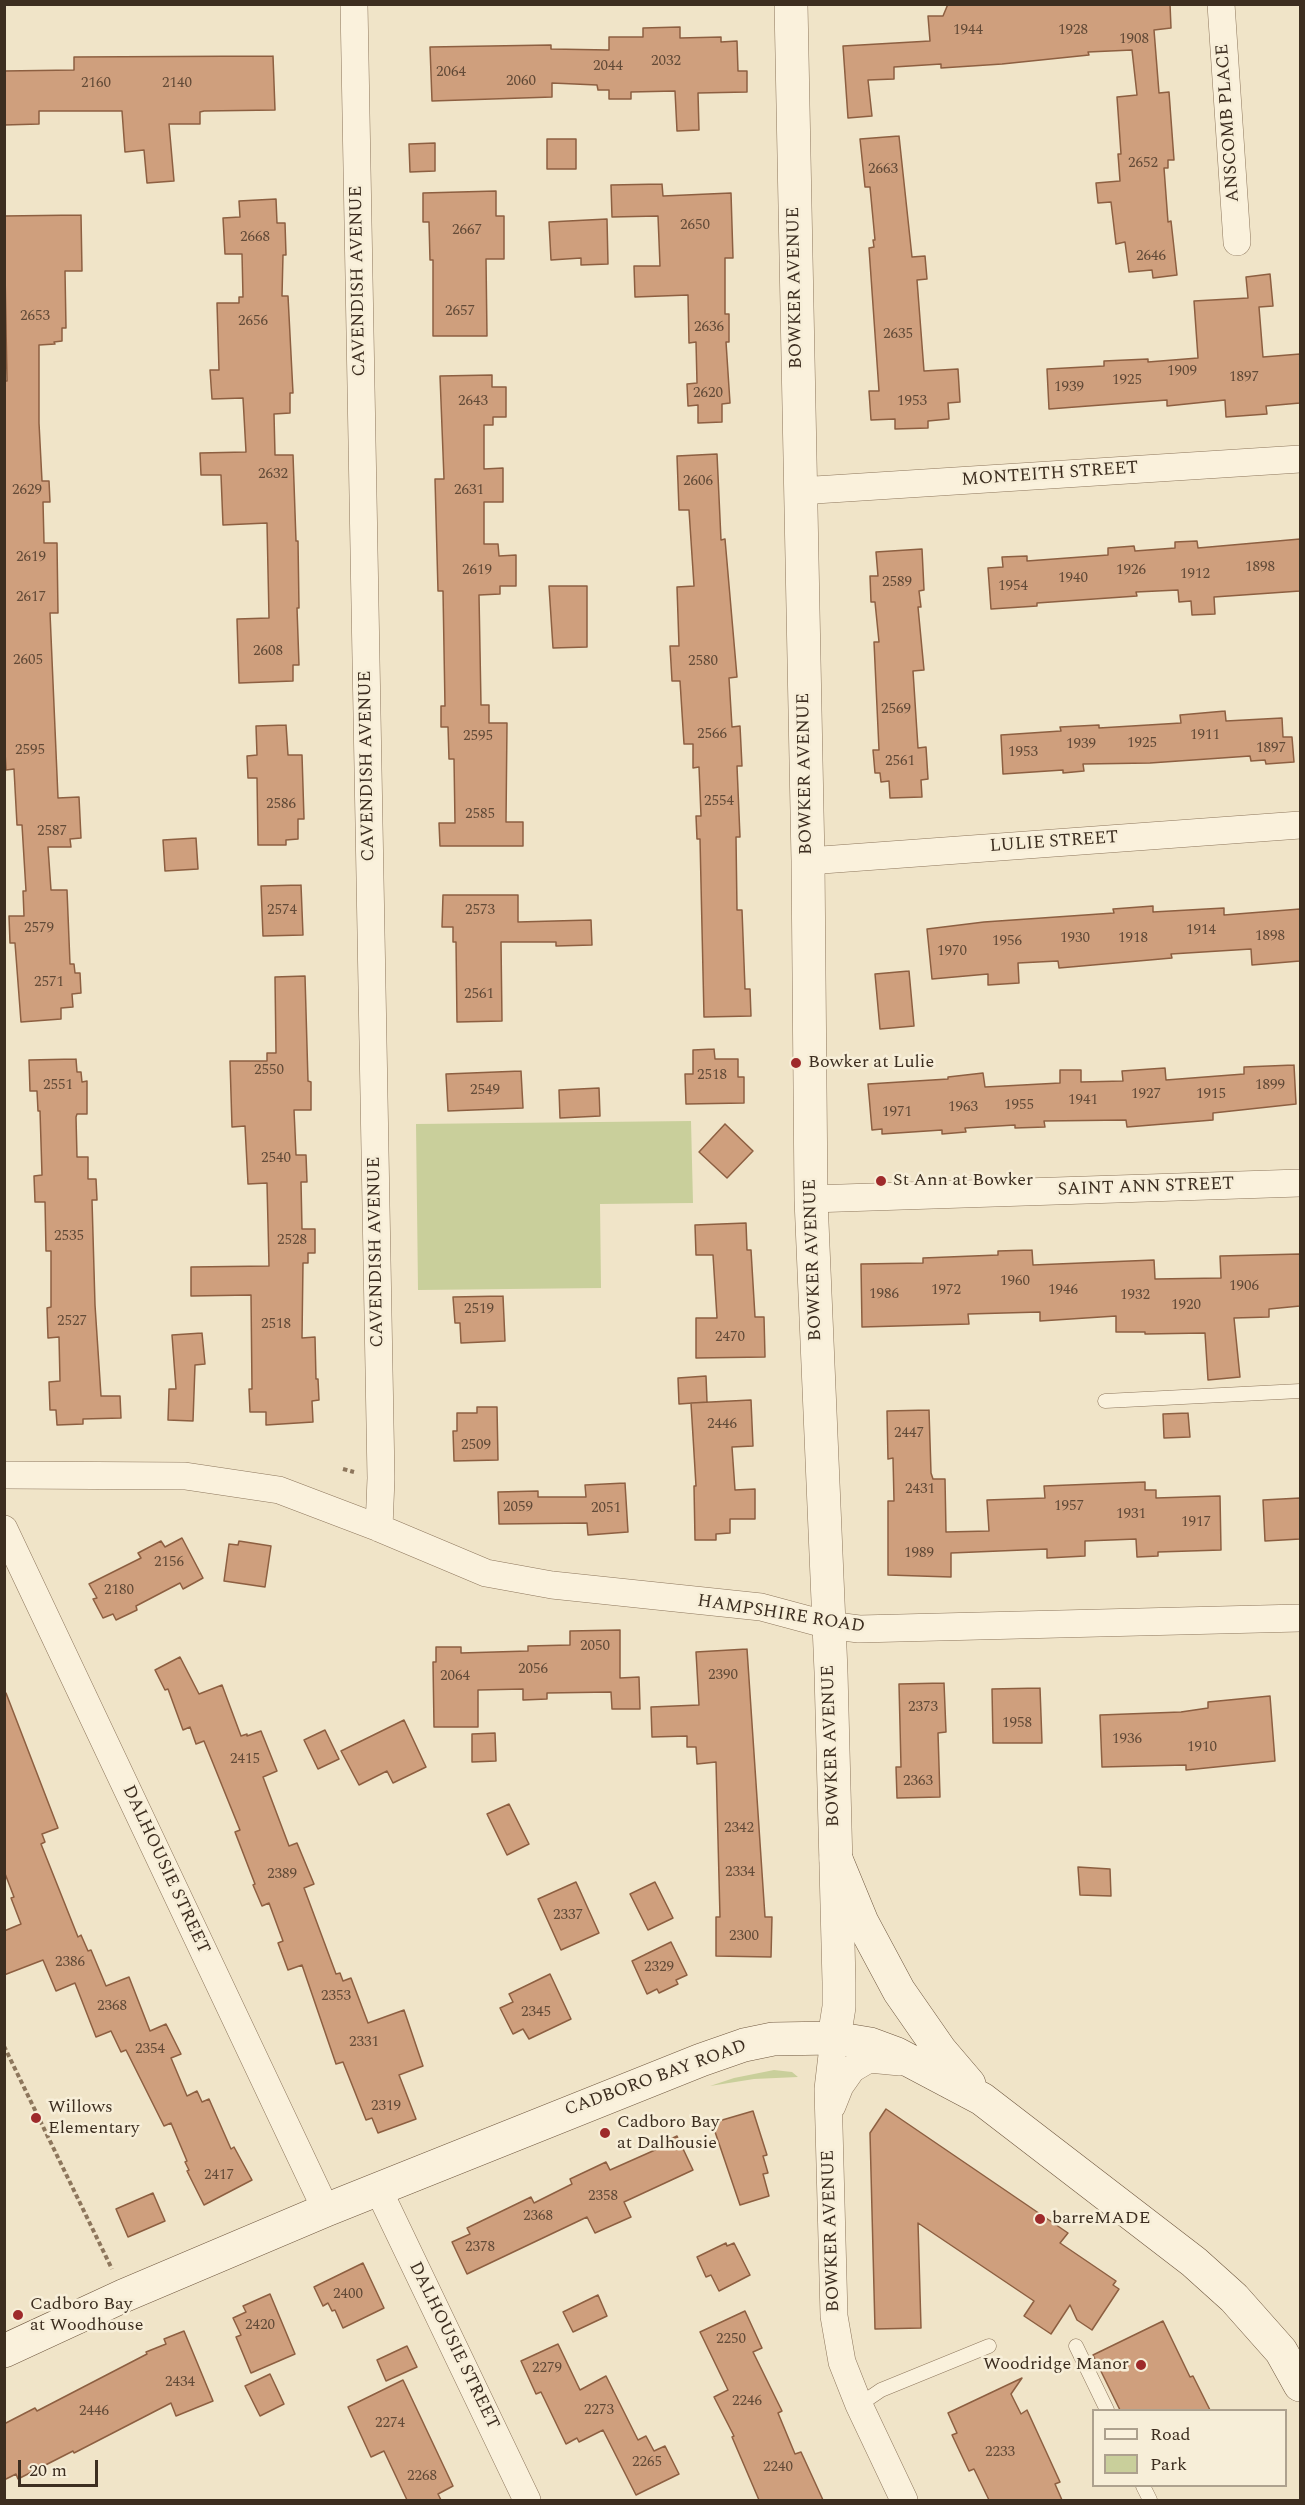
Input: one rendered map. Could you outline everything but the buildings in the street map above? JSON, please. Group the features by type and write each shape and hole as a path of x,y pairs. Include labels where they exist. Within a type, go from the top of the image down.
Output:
{"street":[{"name":"CAVENDISH AVENUE","path":"354,4 378,1336 379,1528"},
{"name":"BOWKER AVENUE","path":"791,4 808,861 811,1199 828,1625 839,2007 828,2089 834,2316 842,2362 859,2405 904,2500"},
{"name":"ANSCOMB PLACE","path":"1221,4 1237,242"},
{"name":"MONTEITH STREET","path":"799,491 1300,459"},
{"name":"LULIE STREET","path":"808,861 1300,825"},
{"name":"SAINT ANN STREET","path":"811,1199 1300,1183"},
{"name":"HAMPSHIRE ROAD","path":"4,1475 162,1475 279,1490 379,1528 486,1573 552,1585 761,1607 828,1625 870,1630 1300,1618"},
{"name":"DALHOUSIE STREET","path":"4,1529 326,2210"},
{"path":"836,1859 862,1922 899,1990 940,2050 982,2099"},
{"name":"CADBORO BAY ROAD","path":"4,2351 123,2296 326,2210 379,2191 552,2118 744,2045 773,2039 834,2038 870,2044 922,2067 982,2099 1194,2262 1234,2298 1281,2351 1300,2383"},
{"path":"829,2115 840,2086 852,2069 869,2058 922,2067"},
{"name":"DALHOUSIE STREET","path":"379,2191 527,2500"}],"lane":[{"path":"1105,1401 1300,1391"},
{"path":"859,2405 880,2390 989,2346"},
{"path":"1076,2346 1107,2409"}],"path":[{"path":"4,2046 112,2268 123,2296"}],"green space":[{"path":"691,1121 693,1203 600,1204 601,1288 418,1290 416,1124"},
{"path":"774,2070 792,2072 798,2077 754,2079 710,2086 734,2078"}],"place":[{"name":"Bowker at Lulie","path":"796,1063"},
{"name":"St Ann at Bowker","path":"881,1181"},
{"name":"Willows Elementary","path":"36,2118"},
{"name":"Cadboro Bay at Dalhousie","path":"605,2133"},
{"name":"barreMADE","path":"1040,2219"},
{"name":"Cadboro Bay at Woodhouse","path":"18,2315"},
{"name":"Woodridge Manor","path":"1141,2365"}]}
